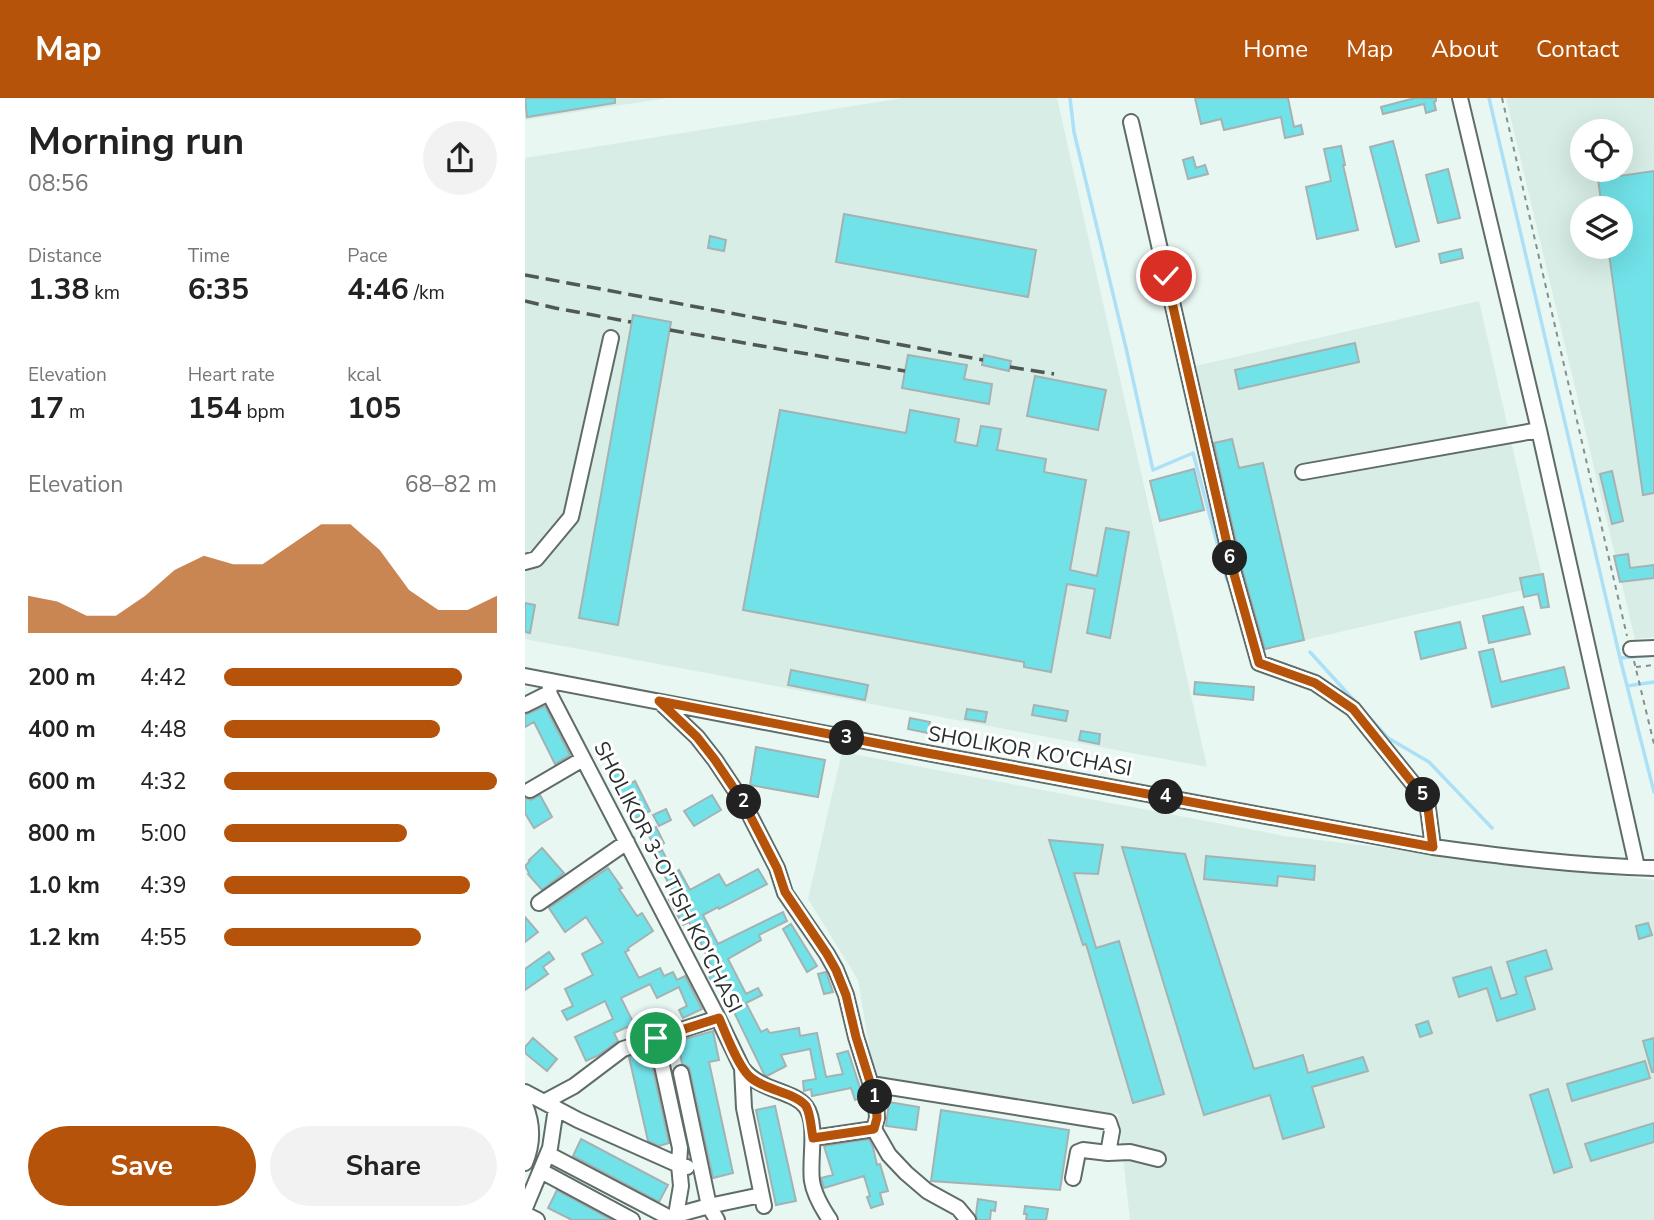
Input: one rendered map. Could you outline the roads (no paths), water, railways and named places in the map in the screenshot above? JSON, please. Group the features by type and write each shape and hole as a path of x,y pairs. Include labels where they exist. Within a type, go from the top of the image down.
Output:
{"street":[{"path":"1460,98 1539,430 1637,867"},
{"path":"1131,122 1234,574 1259,663 1315,683 1353,709 1427,801 1433,847"},
{"path":"525,562 536,559 571,517 611,338"},
{"path":"1303,472 1539,430"},
{"path":"1631,649 1654,648"},
{"name":"SHOLIKOR KO'CHASI","path":"525,676 550,687 659,701 1433,847 1576,864 1654,868"},
{"path":"525,705 550,687"},
{"name":"SHOLIKOR 3-O'TISH KO'CHASI","path":"550,687 583,759 719,1018 742,1068 758,1083 801,1102 809,1112 813,1138 813,1188 830,1220"},
{"path":"659,701 697,737 743,802 777,868 785,892 836,970 846,995 877,1109 874,1129 889,1155 927,1191 958,1208 968,1220"},
{"path":"530,790 583,759"},
{"path":"539,903 627,842"},
{"path":"550,1105 623,1049 719,1018"},
{"path":"656,1038 680,1149 681,1186 677,1217"},
{"path":"548,1154 677,1217 709,1206 763,1200 744,1108 742,1068"},
{"path":"681,1073 709,1206 717,1220"},
{"path":"871,1084 1105,1120 1111,1126 1108,1153"},
{"path":"525,1092 578,1120 679,1165 701,1171"},
{"path":"525,1105 530,1119 531,1139 525,1163"},
{"path":"525,1208 550,1148 550,1105"},
{"path":"813,1138 874,1129"},
{"path":"1073,1178 1080,1150 1130,1152 1158,1158"},
{"path":"541,1171 632,1220"},
{"path":"525,1214 537,1220"}],"waterway":[{"path":"1070,98 1074,132 1153,470 1193,453 1227,580"},
{"path":"1489,98 1654,792"},
{"path":"1310,652 1388,738 1429,762 1492,828"},
{"path":"1620,658 1654,655"},
{"path":"1627,686 1654,682"}],"railway":[{"path":"525,275 983,360"},
{"path":"525,301 631,322"},
{"path":"670,330 905,371"},
{"path":"1010,367 1054,374"}]}
